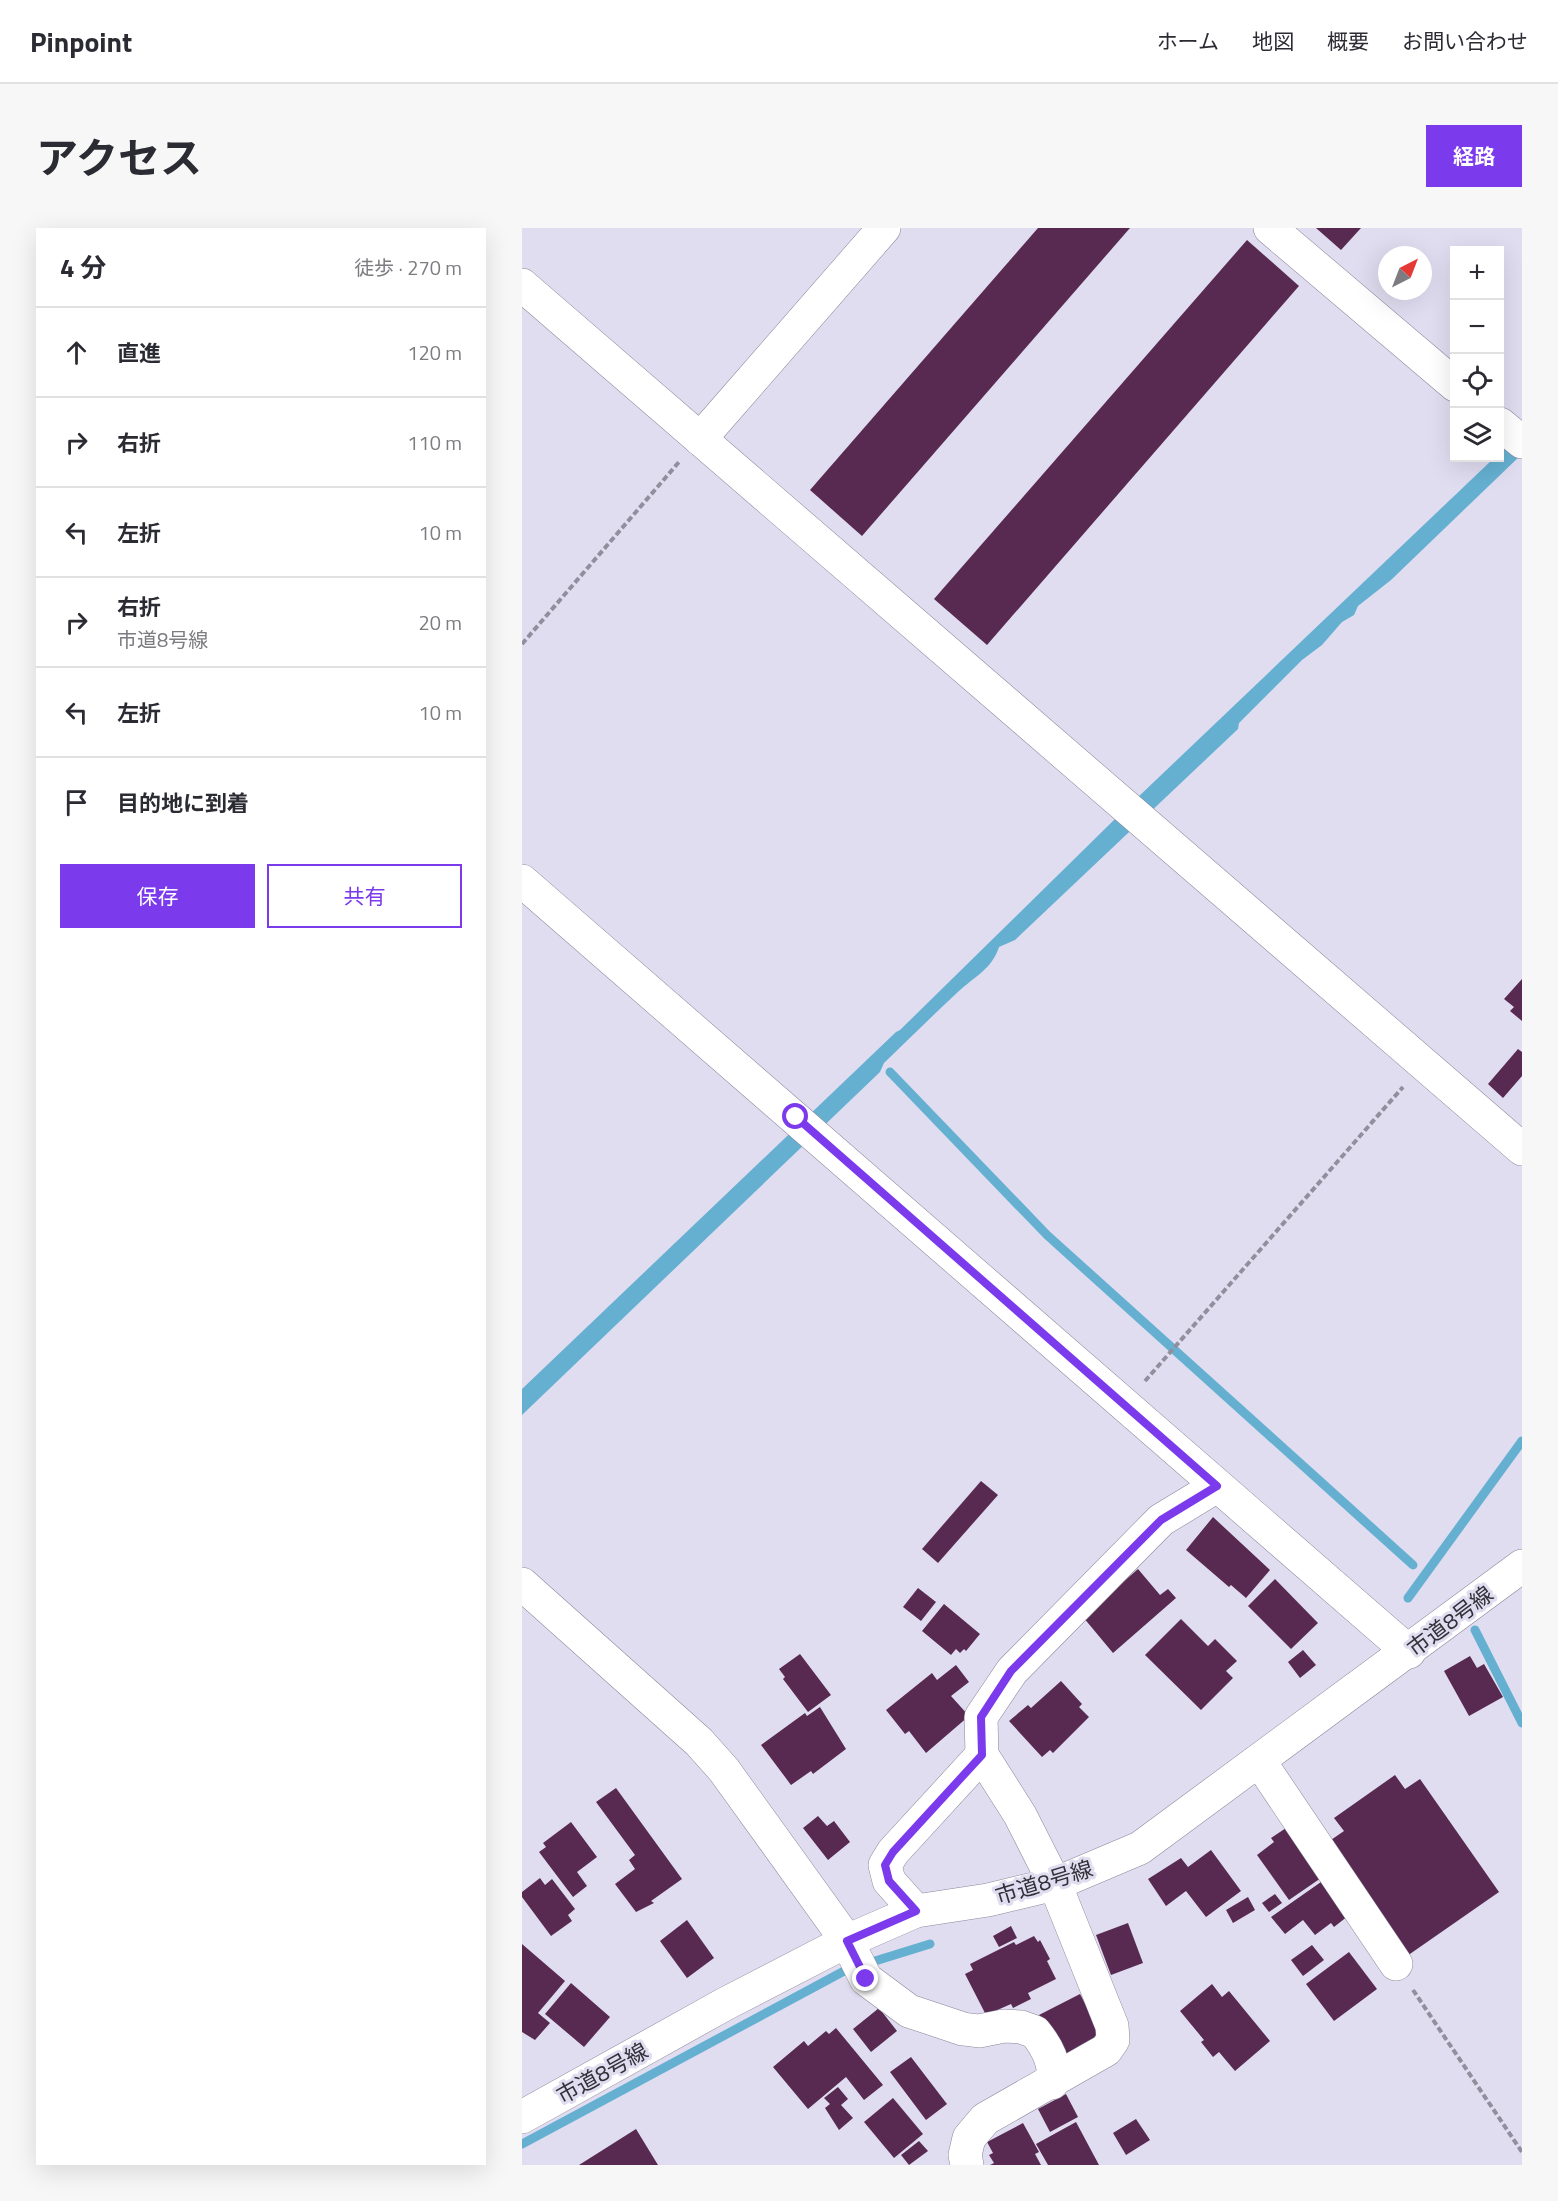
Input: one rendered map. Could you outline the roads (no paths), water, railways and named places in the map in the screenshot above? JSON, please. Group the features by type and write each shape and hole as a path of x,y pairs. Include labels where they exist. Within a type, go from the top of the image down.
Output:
{"street":[{"path":"700,439 884,228"},
{"path":"1270,228 1450,381"},
{"path":"522,285 1522,1149"},
{"path":"522,881 1409,1652"},
{"path":"967,2165 965,2155 969,2138 985,2119 1052,2083 1106,2050 1113,2040 1112,2026 1055,1884 1020,1815 982,1755 981,1717 1011,1671 1161,1520 1217,1486"},
{"name":"市道8号線","path":"522,2117 725,2004 857,1959 916,1911 988,1900 1055,1884 1140,1848 1260,1762 1522,1566"},
{"path":"522,1584 699,1742 724,1770 857,1959 909,2011 963,2029 979,2031 1004,2026 1021,2027 1035,2032 1053,2062 1055,2072 1052,2083"},
{"path":"916,1911 889,1881 885,1865 893,1852 982,1755"},
{"path":"1260,1762 1396,1965"}],"water":[{"path":"1522,429 1522,454 1391,580 1358,606 1354,615 1342,622 1322,645 1302,660 1239,723 1238,729 1015,940 999,947 992,961 982,972 930,1018 884,1063 880,1072 522,1415 522,1389 900,1030 1115,819 1490,462 1504,462 1504,449"}],"waterway":[{"path":"890,1072 1047,1235 1413,1565"},
{"path":"1408,1598 1522,1441"},
{"path":"1475,1630 1522,1723"},
{"path":"522,2144 846,1970 930,1944"}]}
